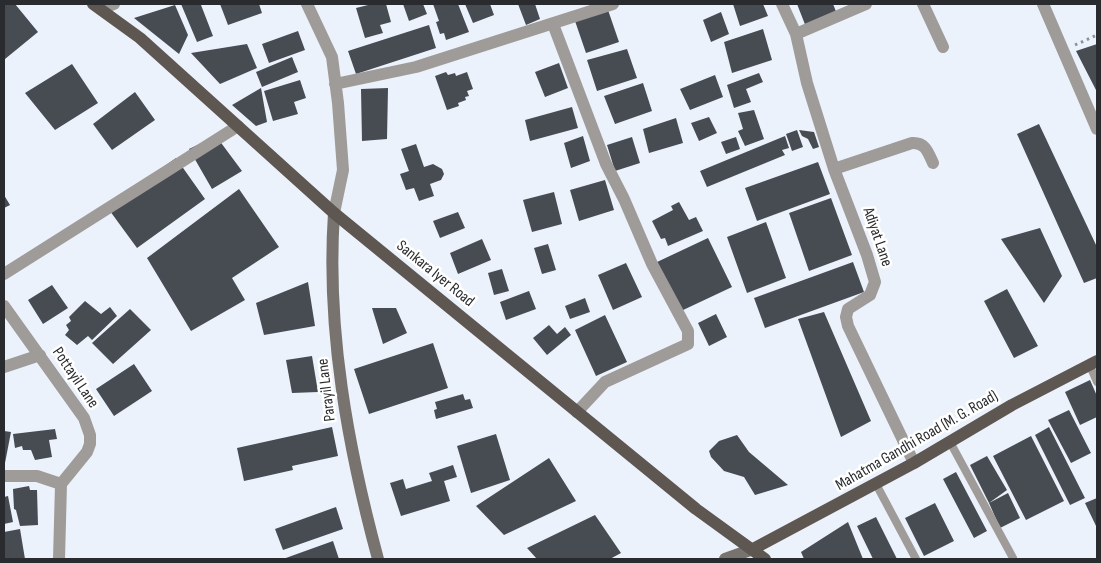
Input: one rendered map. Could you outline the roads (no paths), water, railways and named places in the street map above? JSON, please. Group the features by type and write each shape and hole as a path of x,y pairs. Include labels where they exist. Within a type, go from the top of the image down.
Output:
{"main road":[{"name":"Sankara Iyer Road","path":"97,6 140,38 334,213 696,509 765,559"},
{"name":"Parayil Lane","path":"334,213 332,243 336,329 347,422 365,512 378,559"},
{"name":"Mahatma Gandhi Road (M. G. Road)","path":"753,550 1093,363"},
{"path":"725,559 753,550"},
{"path":"742,559 753,550"}],"street":[{"path":"97,6 114,4"},
{"path":"307,4 332,57 336,84 343,170 334,213"},
{"path":"336,84 416,67 613,4"},
{"name":"Adiyat Lane","path":"782,4 796,34 806,83 834,170 861,237 875,282 870,295 848,309 846,317 848,326 914,463"},
{"path":"796,34 866,4"},
{"path":"923,4 943,47"},
{"path":"1043,4 1097,130"},
{"path":"553,24 606,164 624,199 652,264 688,331 688,344 605,382 577,412"},
{"path":"4,274 238,126"},
{"path":"834,170 912,143 920,142 933,163"},
{"name":"Pottayil Lane","path":"4,306 84,418 90,435 88,452 61,484"},
{"path":"4,367 40,355"},
{"path":"4,476 37,476 61,484 59,559"}],"lane":[{"path":"1093,363 1097,382"},
{"path":"950,442 1014,558"},
{"path":"876,484 916,559"}]}
